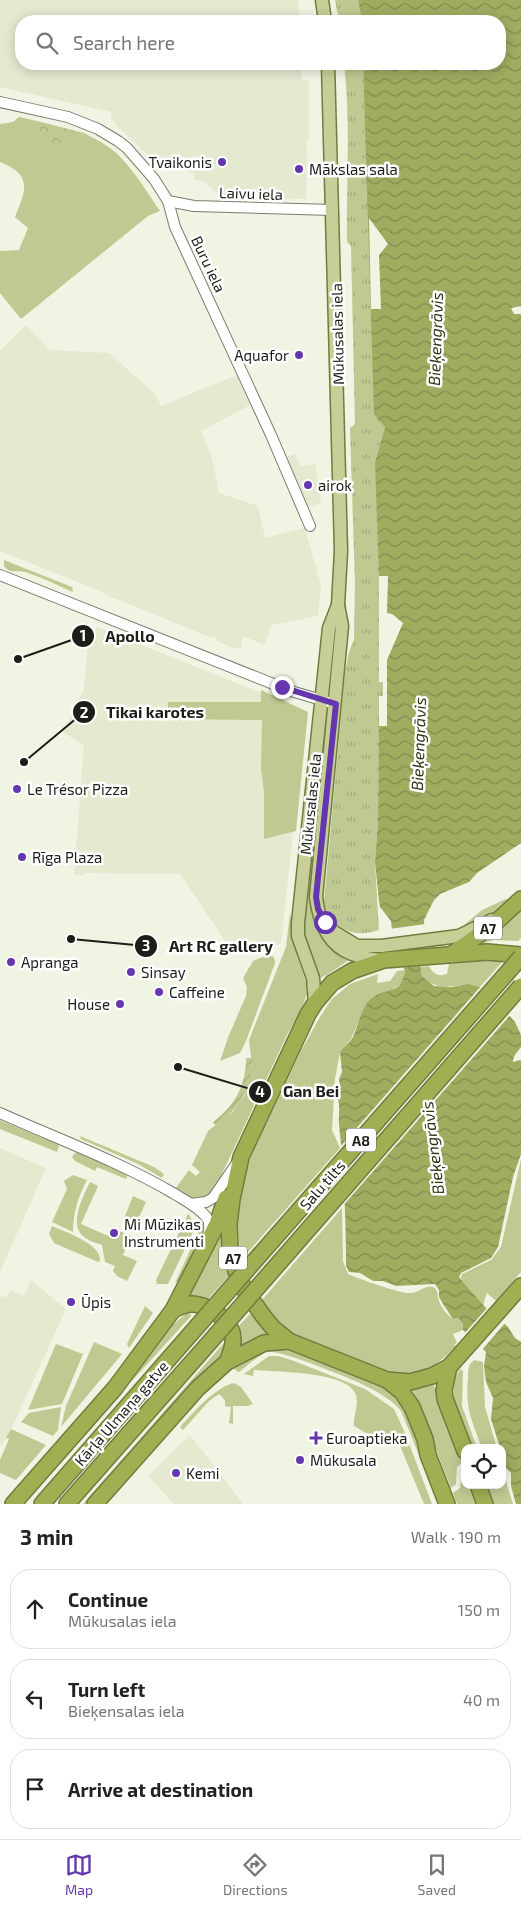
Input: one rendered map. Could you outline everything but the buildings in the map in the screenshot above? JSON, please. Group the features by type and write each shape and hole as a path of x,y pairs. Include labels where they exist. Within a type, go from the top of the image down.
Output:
{"highway":[{"name":"A7","path":"446,955 494,924 521,899"},
{"name":"Mūkusalas iela","path":"521,956 487,952 446,955 382,953 332,983 315,1003 241,1157 234,1184 229,1224 230,1247 236,1271 244,1289 273,1328 289,1341 387,1380 410,1382 421,1380 449,1367 521,1286"},
{"name":"Salu tilts","path":"202,1322 521,956"},
{"name":"Salu tilts","path":"216,1335 521,986"},
{"path":"13,1504 115,1388 173,1310 217,1224 241,1157"},
{"path":"173,1310 183,1305 200,1305 222,1318 229,1325 234,1337 233,1348 227,1362"},
{"name":"Kārļa Ulmaņa gatve","path":"42,1504 202,1322"},
{"name":"Kārļa Ulmaņa gatve","path":"67,1504 216,1335"},
{"path":"96,1504 198,1388 227,1362 264,1344 289,1341"},
{"name":"Mūkusalas iela","path":"449,1367 444,1390 445,1400 462,1444"},
{"name":"Mūkusalas iela","path":"387,1380 402,1392 412,1407 447,1504"},
{"path":"479,1489 485,1504"}],"main road":[{"path":"321,1 324,15"},
{"name":"Mūkusalas iela","path":"315,1003 313,978 300,943 298,923 330,628 338,605 342,527 328,70"},
{"name":"Mūkusalas iela","path":"338,605 342,626 316,897 324,930 335,944 352,954 382,953 459,936 503,915"}],"street":[{"name":"Buru iela","path":"0,102 90,125 107,134 132,154 154,179 168,201 176,227 271,435 310,526"},
{"name":"Laivu iela","path":"168,201 194,206 333,210"},
{"path":"0,575 291,691 336,704"},
{"path":"0,1113 131,1169 191,1204 209,1222 208,1239"},
{"path":"191,1204 206,1202 213,1198 241,1157"}],"shaded area":[{"path":"0,0 298,0 299,15 15,15 15,70 301,70 302,81 309,81 309,139 305,140 307,142 306,199 223,197 207,185 207,182 194,180 194,174 177,167 176,171 153,160 116,125 111,117 111,112 0,87"},
{"path":"26,325 50,350 109,353 156,395 161,406 237,375 250,405 201,431 212,458 219,493 258,506 265,538 305,528 321,585 318,616 272,625 264,645 243,636 241,648 234,648 216,641 217,638 213,636 212,638 0,551 0,351"},
{"name":"airok","path":"295,454 300,467 315,464 321,503 307,507 286,457"},
{"path":"97,627 306,711 281,944 233,953 180,874 84,873 84,875 74,875 84,746 63,732 84,689 87,652"},
{"path":"0,1148 46,1168 0,1272"},
{"path":"31,1280 66,1309 7,1438 0,1446 0,1295 6,1298 11,1290 24,1296"},
{"path":"190,1435 243,1504 174,1504 148,1476"}],"green space":[{"path":"335,0 358,0 361,15 338,15"},
{"path":"345,70 363,70 369,218 385,427 375,462 403,623 379,726 378,821 375,862 379,930 364,933 350,932 338,925 329,915 324,902 345,672 354,639 355,584 350,428 355,424 351,246 347,242 348,130"},
{"path":"19,117 33,120 43,138 75,142 84,133 108,146 128,165 160,211 148,216 21,319 0,293 0,251 19,250 28,228 15,217 24,191 22,178 18,172 0,162 0,124 13,122"},
{"path":"33,120 84,133 75,142 56,147 43,138"},
{"path":"4,560 72,587 73,592 31,574 8,570 4,566"},
{"path":"261,690 308,712 296,831 264,839 264,792 261,769 262,720 168,719 168,702 261,702"},
{"path":"314,816 318,816 313,854 311,907 314,918 352,958 319,978 307,947 303,928"},
{"path":"506,899 510,900 495,913 477,922 464,925 482,910"},
{"path":"519,908 521,910 521,938 518,941 494,940 481,944"},
{"path":"290,913 296,952 306,982 307,994 213,1193 194,1200 175,1189 189,1170 196,1176 200,1172 192,1165 208,1131 233,1112 245,1094 252,1065 249,1040 286,947"},
{"path":"268,955 274,957 275,963 246,1041 240,1053 220,1061 246,996 247,987 243,978 253,961"},
{"path":"496,957 505,959 480,987 464,985 444,987 437,985 422,976 420,967 429,966 436,974 444,975 447,974 449,964"},
{"path":"405,970 404,980 399,985 364,1009 351,1039 340,1052 335,1079 332,1130 340,1148 241,1260 238,1234 239,1210 242,1186 249,1161 301,1051 320,1017 331,1000 350,984 378,974 377,983 390,981 397,971"},
{"path":"246,1058 252,1058 252,1068 247,1088 238,1105 216,1126 213,1122 221,1116 238,1094 244,1077"},
{"path":"0,1120 57,1144 59,1146 57,1152 0,1129"},
{"path":"80,1136 154,1167 164,1174 162,1178 138,1164 81,1139"},
{"path":"76,1152 128,1174 126,1179 97,1167 95,1171 75,1161 72,1157"},
{"path":"521,1159 521,1272 496,1301 487,1293 483,1305 461,1279 462,1274 491,1260 501,1247"},
{"path":"73,1175 87,1180 77,1205 73,1232 52,1222 67,1189 64,1181"},
{"path":"90,1182 98,1186 81,1224 115,1239 119,1231 131,1236 123,1255 137,1261 127,1281 117,1276 113,1271 115,1266 105,1262 102,1245 88,1240 79,1232 77,1225 78,1210"},
{"path":"133,1196 146,1202 135,1226 123,1221"},
{"path":"342,1208 343,1261 348,1274 406,1293 414,1293 431,1286 437,1291 441,1306 445,1311 453,1319 458,1318 463,1324 463,1330 453,1334 457,1343 454,1344 456,1346 431,1367 411,1374 401,1374 372,1366 295,1335 275,1319 261,1301"},
{"path":"188,1214 195,1228 168,1284 157,1284 156,1280"},
{"path":"203,1222 204,1235 180,1280 175,1283"},
{"path":"222,1223 224,1253 229,1276 205,1302 183,1301"},
{"path":"52,1226 89,1244 99,1255 100,1261 98,1262 54,1243 49,1234"},
{"path":"145,1306 153,1313 129,1348 127,1344"},
{"path":"187,1313 192,1315 131,1382 170,1327"},
{"path":"251,1313 269,1335 238,1349 235,1330"},
{"path":"229,1337 224,1354 88,1504 83,1504"},
{"path":"94,1342 122,1354 61,1427 66,1406"},
{"path":"56,1344 83,1354 62,1404 28,1410"},
{"path":"277,1347 299,1353 390,1390 407,1407 436,1494 401,1411 391,1401 362,1384 302,1360 275,1352 268,1352 260,1356 239,1372 232,1368 266,1349"},
{"path":"269,1356 278,1356 294,1361 365,1389 394,1409 432,1504 424,1504 396,1436 389,1434 371,1436 354,1426 357,1399 350,1387 340,1381 326,1377 294,1372 254,1370 253,1376 244,1374"},
{"path":"474,1360 483,1362 485,1407 496,1444 480,1444 470,1414 467,1389 469,1366"},
{"path":"460,1369 463,1371 462,1406 476,1444 469,1444 459,1419 454,1398 456,1379"},
{"path":"234,1383 241,1387 253,1404 233,1406 233,1424 229,1423 231,1407 225,1406 225,1400 219,1394 209,1401 183,1430 180,1427 212,1395 227,1385"},
{"path":"433,1384 461,1457 461,1464 457,1467 456,1484 451,1488 413,1390"},
{"path":"61,1407 58,1430 53,1436 21,1422 29,1413"},
{"path":"11,1429 46,1445 16,1480 0,1473 0,1460 9,1439 6,1438"},
{"path":"461,1480 461,1489 473,1489 479,1504 457,1504 453,1493 460,1488"},
{"path":"506,1481 513,1504 491,1504 485,1489 506,1489"}],"water":[{"name":"Bieķengrāvis","path":"358,0 521,0 521,306 511,308 514,314 521,314 521,843 477,873 469,882 440,894 434,900 424,920 426,948 420,964 422,976 434,986 451,987 468,984 480,987 515,1022 521,1035 521,1047 515,1055 513,1062 521,1061 521,1154 513,1177 498,1247 491,1258 461,1273 459,1277 486,1308 508,1327 515,1338 521,1342 521,1504 516,1504 511,1486 511,1473 506,1468 506,1444 499,1444 491,1419 493,1398 486,1382 484,1366 486,1352 463,1330 463,1324 458,1318 453,1319 439,1297 439,1290 435,1284 396,1286 383,1281 373,1281 360,1273 349,1272 346,1266 346,1231 337,1097 340,1086 339,1079 342,1072 340,1052 353,1037 369,1001 397,987 401,983 405,970 395,957 391,921 380,907 375,862 378,821 379,696 383,696 383,682 379,682 379,576 375,462 385,427 374,414 363,70 506,70 506,15 361,15"}],"pier":[{"path":"369,218 388,244 379,255 381,309 371,309"},
{"path":"379,576 388,576 387,613 392,614 403,623 387,660 387,726 379,726 379,696 383,696 383,682 379,682"},
{"path":"426,924 429,948 423,965 401,968 392,958 389,929"},
{"path":"482,985 512,1013 341,1208 340,1147"},
{"path":"488,1307 506,1322 481,1351 464,1334"}],"place":[{"name":"Tvaikonis","path":"222,162"},
{"name":"Mākslas sala","path":"299,169"},
{"name":"Aquafor","path":"299,355"},
{"name":"airok","path":"308,485"},
{"name":"Apollo","path":"18,659"},
{"name":"Tikai karotes","path":"24,762"},
{"name":"Le Trésor Pizza","path":"17,789"},
{"name":"Rīga Plaza","path":"22,857"},
{"name":"Art RC gallery","path":"71,939"},
{"name":"Apranga","path":"11,962"},
{"name":"Sinsay","path":"131,972"},
{"name":"Caffeine","path":"159,992"},
{"name":"House","path":"120,1004"},
{"name":"Gan Bei","path":"178,1067"},
{"name":"Mi Mūzikas Instrumenti","path":"114,1233"},
{"name":"Ūpis","path":"71,1302"},
{"name":"Euroaptieka","path":"316,1438"},
{"name":"Mūkusala","path":"300,1460"},
{"name":"Kemi","path":"176,1473"}],"route":[{"path":"282,687 336,704 316,897 318,909 325,922"}]}
